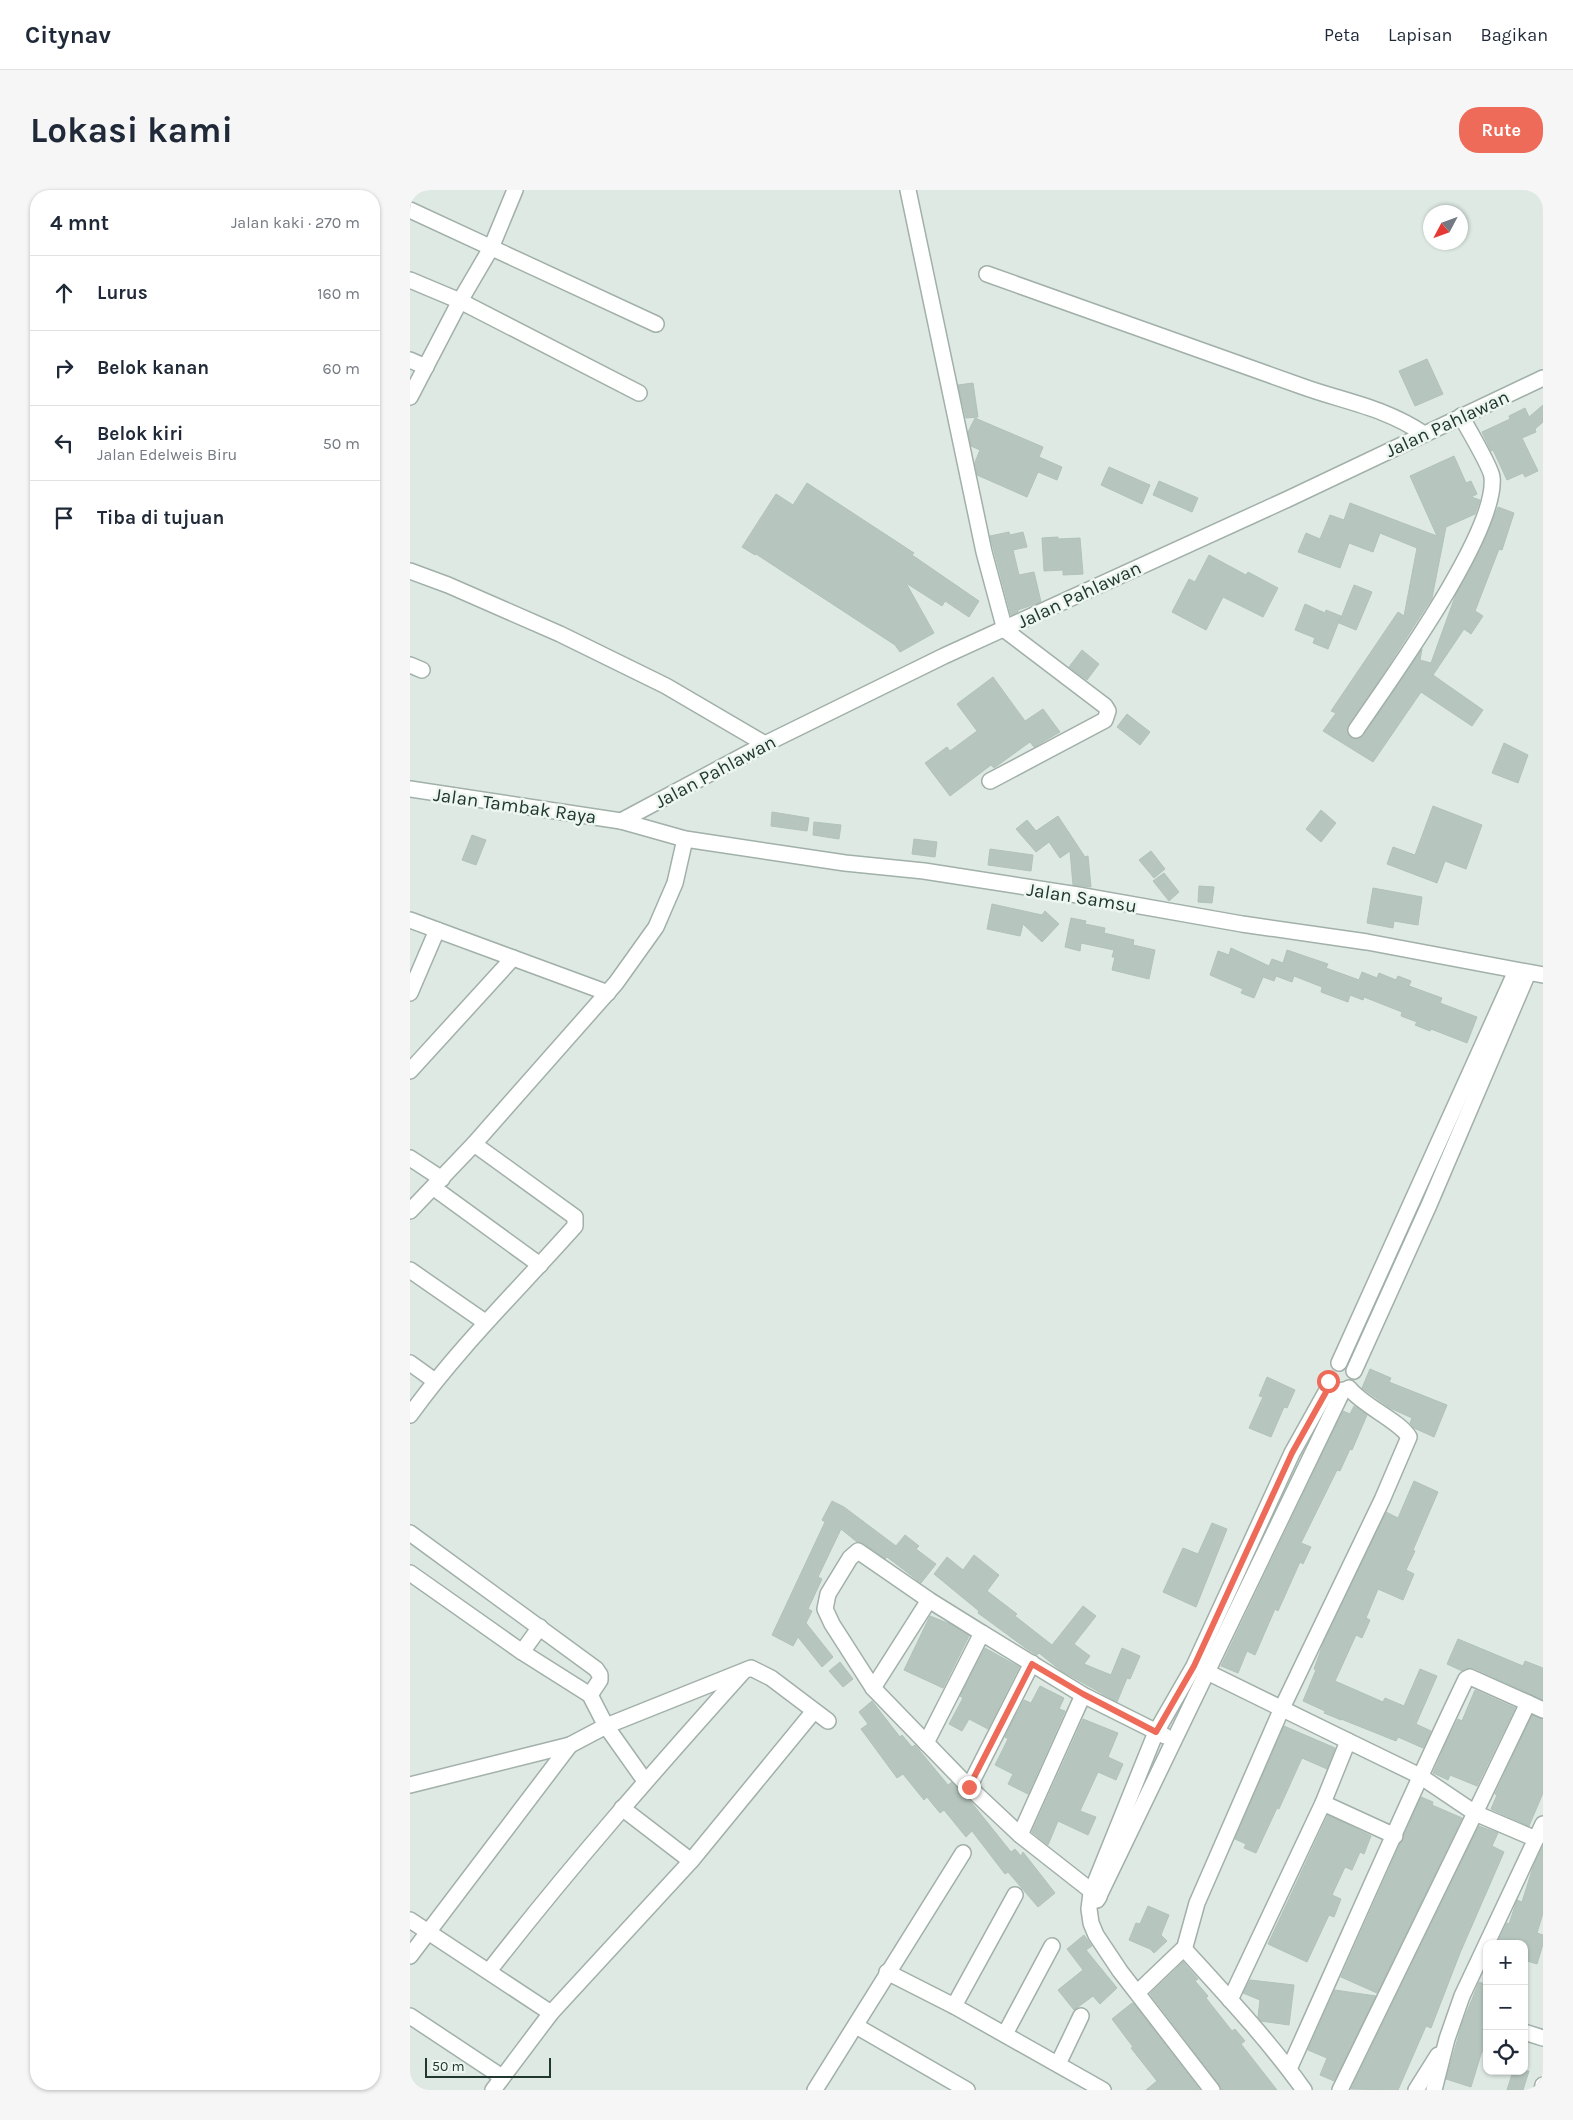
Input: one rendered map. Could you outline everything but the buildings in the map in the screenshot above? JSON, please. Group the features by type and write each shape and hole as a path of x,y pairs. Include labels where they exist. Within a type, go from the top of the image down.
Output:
{"street":[{"path":"908,190 984,552 1005,630 1105,706 1108,715 1105,720 990,781"},
{"path":"410,397 460,301 491,248 510,192"},
{"path":"410,210 656,324"},
{"path":"987,274 1302,387 1380,411 1404,420 1424,434"},
{"path":"410,280 460,301 639,394"},
{"path":"410,360 426,367"},
{"name":"Jalan Pahlawan","path":"621,821 765,744 944,656 1005,630 1543,378"},
{"path":"1356,730 1418,640 1455,576 1484,517 1490,498 1492,476 1461,416"},
{"path":"410,571 448,585 560,634 666,686 765,744"},
{"name":"Jalan Tambak Raya","path":"410,789 621,821"},
{"name":"Jalan Samsu","path":"621,821 685,839 845,863 924,871 1078,895 1242,924 1367,942 1529,973"},
{"path":"410,1211 438,1184 608,993 656,928 675,883 685,839"},
{"path":"410,920 608,993"},
{"path":"410,992 437,930"},
{"path":"410,1071 513,958"},
{"path":"1138,1992 1184,1950 1197,1903 1282,1708 1382,1500 1409,1437 1386,1417 1341,1388 1327,1376 1328,1370 1338,1363 1414,1199 1529,973"},
{"path":"1354,1372 1429,1205 1529,973"},
{"path":"410,1416 435,1381 485,1322 575,1226 576,1217 474,1144"},
{"path":"410,1158 438,1184 540,1265"},
{"path":"1414,1199 1429,1205"},
{"path":"410,1270 485,1322"},
{"path":"410,1363 435,1381"},
{"path":"1212,2090 1096,1936 1091,1923 1093,1900 1156,1732 1194,1666 1292,1453 1341,1388 1355,1378 1354,1372 1348,1364 1338,1363"},
{"path":"1093,1900 1208,1672 1341,1388"},
{"path":"410,1533 596,1669 600,1675 600,1680 590,1695"},
{"path":"1093,1900 969,1787 873,1688 832,1624 825,1609 828,1594 850,1558 858,1551 929,1600 1032,1664 1083,1694 1173,1740"},
{"path":"410,1573 522,1652 590,1695 606,1726 645,1781"},
{"path":"873,1688 929,1600"},
{"path":"522,1652 540,1627"},
{"path":"926,1743 982,1633"},
{"path":"969,1787 1032,1664"},
{"path":"1194,1666 1420,1776 1475,1813 1536,1839"},
{"path":"410,1786 570,1745 606,1726 751,1668 771,1678 828,1721"},
{"path":"489,1971 551,1891 645,1781 744,1670"},
{"path":"1289,2069 1395,1836 1420,1776 1466,1679 1474,1678 1543,1710"},
{"path":"1020,1835 1083,1694"},
{"path":"1340,2090 1528,1703"},
{"path":"493,2090 552,2012 690,1861 814,1711"},
{"path":"1230,2000 1323,1803 1348,1741"},
{"path":"410,1956 570,1745"},
{"path":"1323,1803 1395,1836"},
{"path":"622,1808 690,1861"},
{"path":"1434,2090 1447,2040 1462,1996 1543,1824"},
{"path":"817,2089 963,1853"},
{"path":"954,2006 1015,1895"},
{"path":"410,1920 552,2012"},
{"path":"1005,2034 1052,1946"},
{"path":"1184,1950 1230,2000 1289,2069 1304,2090"},
{"path":"888,1972 954,2006 1103,2090"},
{"path":"410,2016 502,2077"},
{"path":"1058,2064 1081,2016"},
{"path":"856,2026 966,2090"},
{"path":"1528,2033 1543,2038"},
{"path":"1416,2090 1447,2040"},
{"path":"1542,2090 1543,2084"}],"route":[{"path":"969,1787 1032,1664 1083,1694 1156,1732 1194,1666 1292,1453 1330,1385 1328,1381"}]}
